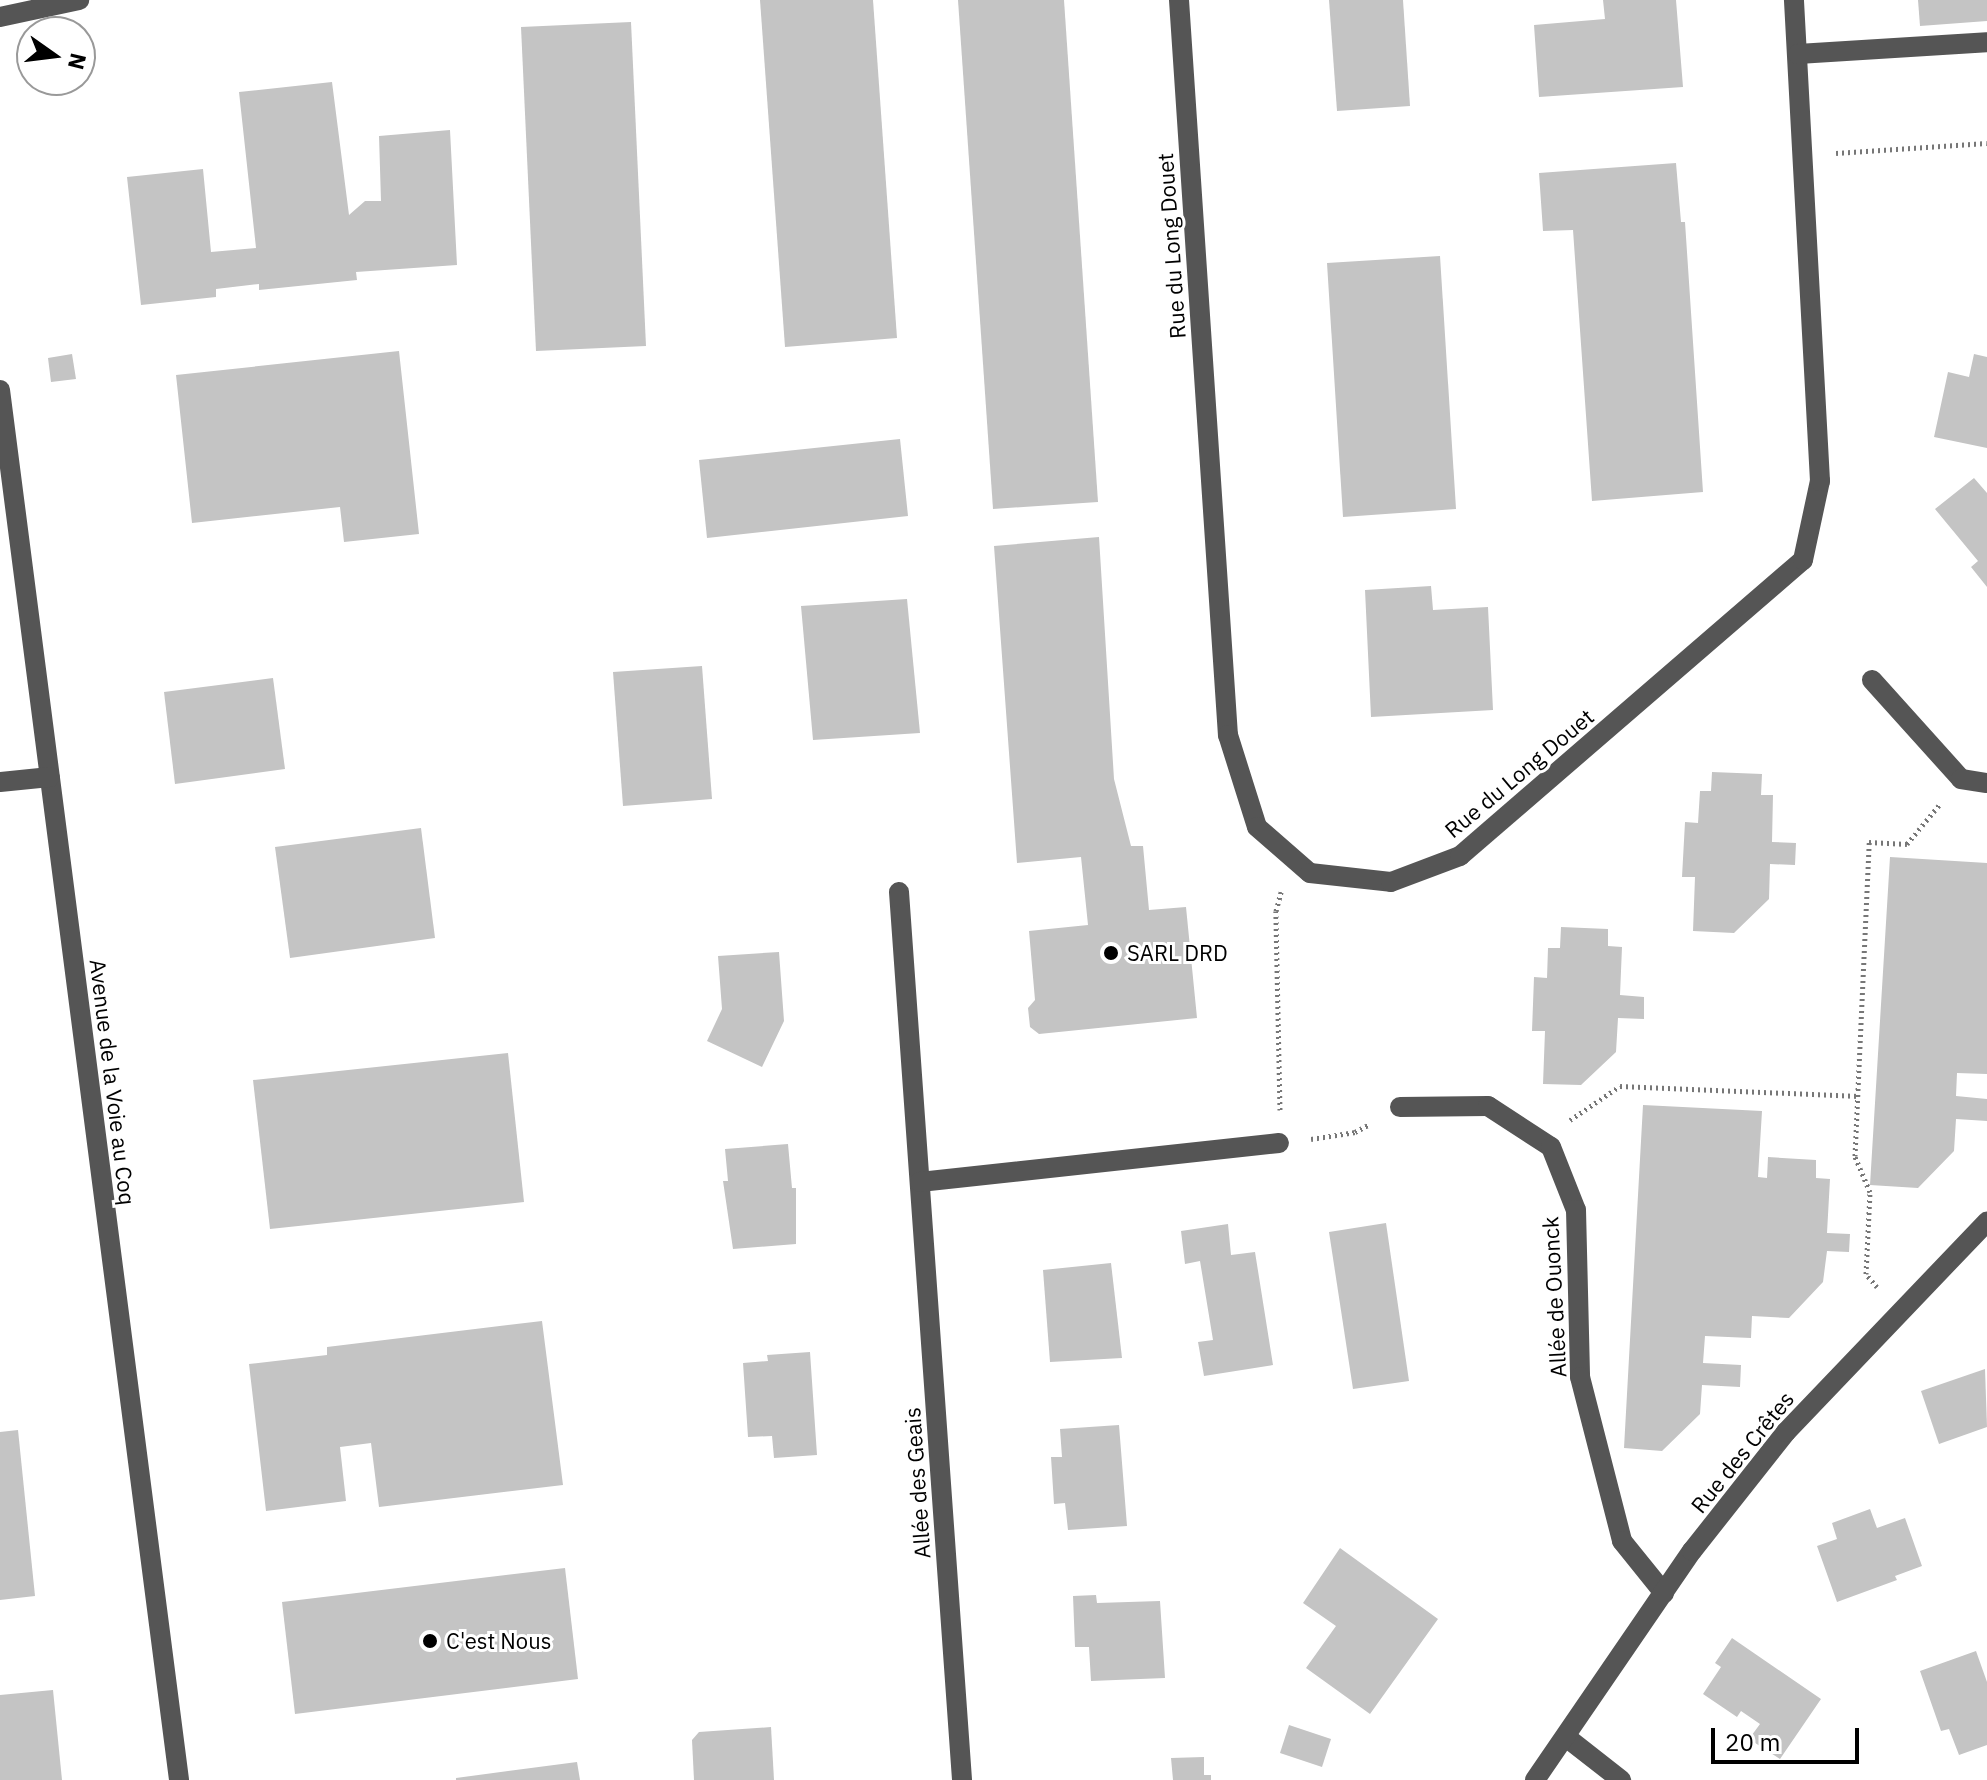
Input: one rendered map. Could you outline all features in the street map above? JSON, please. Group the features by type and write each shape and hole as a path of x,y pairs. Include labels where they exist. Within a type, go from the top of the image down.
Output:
{"street":[{"path":"0,17 21,6 79,0"},
{"name":"Rue du Long Douet","path":"1179,0 1228,735 1257,827 1310,873 1391,882 1460,856 1803,560 1820,481 1794,0"},
{"path":"1798,54 1987,42"},
{"name":"Avenue de la Voie au Coq","path":"0,390 179,1780"},
{"path":"1872,680 1961,779 1987,783"},
{"path":"0,782 50,777"},
{"name":"Allée des Geais","path":"899,892 962,1780"},
{"name":"Allée de Ouonck","path":"1400,1107 1488,1106 1551,1147 1576,1210 1580,1377 1622,1541 1664,1593"},
{"path":"920,1182 1279,1143"},
{"name":"Rue des Crêtes","path":"1535,1780 1664,1593 1786,1432 1987,1222"},
{"path":"1566,1737 1621,1780"}],"path":[{"path":"1803,156 1987,143"},
{"path":"1898,1314 1866,1274 1870,1192 1855,1156 1869,842 1907,844 1961,779"},
{"path":"1291,857 1276,911 1282,1078 1279,1143 1355,1132 1400,1107"},
{"path":"1540,1140 1620,1086 1859,1096"}],"building":[{"path":"760,0 873,0 897,338 785,347"},
{"path":"958,0 1064,0 1098,502 993,509"},
{"path":"1329,0 1403,0 1410,106 1337,111"},
{"path":"1603,0 1676,0 1683,87 1539,97 1534,25 1605,19"},
{"path":"1918,0 1987,0 1987,21 1920,26"},
{"path":"631,22 646,346 536,351 521,27"},
{"path":"332,82 349,215 365,201 381,201 379,136 450,130 457,265 356,272 357,280 259,290 259,284 216,289 216,297 141,305 127,177 203,169 211,252 256,248 239,92"},
{"path":"1676,163 1681,222 1685,222 1703,492 1592,501 1573,230 1543,231 1539,173"},
{"path":"1440,256 1456,509 1343,517 1327,263"},
{"path":"399,351 419,534 344,542 340,507 192,523 176,375"},
{"path":"72,354 76,379 51,382 48,358"},
{"path":"1974,354 1987,357 1987,448 1934,437 1948,372 1969,377"},
{"path":"900,439 908,516 707,538 699,460"},
{"path":"1974,478 1987,493 1987,587 1971,567 1978,561 1935,509"},
{"path":"1099,537 1114,779 1131,846 1143,846 1149,910 1186,907 1197,1018 1039,1034 1030,1027 1028,1008 1035,1000 1029,931 1088,925 1081,857 1017,863 994,546"},
{"path":"1431,586 1433,610 1488,607 1493,710 1371,717 1365,590"},
{"path":"907,599 920,733 813,740 801,606"},
{"path":"702,666 712,799 623,806 613,672"},
{"path":"273,678 285,769 175,784 164,692"},
{"path":"1712,772 1762,774 1761,795 1773,795 1772,842 1796,843 1795,865 1770,864 1769,899 1734,933 1693,931 1695,877 1682,877 1685,822 1698,823 1700,791 1711,791"},
{"path":"421,828 435,938 290,958 275,847"},
{"path":"1890,857 1987,863 1987,1074 1957,1073 1956,1096 1987,1099 1987,1121 1956,1119 1954,1151 1918,1188 1870,1185"},
{"path":"1561,927 1608,929 1608,946 1622,947 1620,995 1644,997 1644,1019 1618,1018 1616,1052 1581,1085 1543,1084 1545,1031 1532,1031 1534,977 1547,978 1548,948 1560,948"},
{"path":"779,952 784,1021 762,1067 707,1041 722,1009 718,956"},
{"path":"508,1053 524,1202 270,1229 253,1080"},
{"path":"1643,1105 1762,1111 1758,1177 1767,1178 1768,1157 1816,1160 1816,1178 1830,1179 1827,1233 1850,1234 1849,1252 1827,1251 1823,1282 1789,1318 1752,1316 1751,1338 1705,1336 1703,1363 1741,1365 1740,1387 1702,1385 1700,1414 1662,1451 1624,1448"},
{"path":"788,1144 792,1188 796,1188 796,1244 733,1249 723,1181 728,1181 725,1149"},
{"path":"1386,1223 1409,1381 1353,1389 1329,1232"},
{"path":"1228,1224 1231,1255 1255,1252 1273,1365 1204,1376 1198,1342 1213,1340 1200,1261 1185,1264 1181,1231"},
{"path":"1111,1263 1122,1358 1050,1362 1043,1270"},
{"path":"542,1321 563,1485 379,1507 371,1443 340,1447 346,1501 266,1511 249,1364 327,1355 327,1347"},
{"path":"810,1352 817,1455 774,1458 772,1436 748,1437 743,1363 768,1361 767,1355"},
{"path":"1985,1369 1987,1427 1939,1444 1921,1391"},
{"path":"1119,1425 1127,1526 1068,1530 1065,1503 1054,1504 1051,1457 1062,1457 1060,1429"},
{"path":"18,1430 35,1596 0,1600 0,1432"},
{"path":"1870,1509 1877,1528 1905,1518 1922,1566 1895,1576 1897,1580 1837,1602 1817,1546 1837,1539 1832,1523"},
{"path":"1340,1548 1438,1619 1370,1714 1306,1668 1336,1626 1303,1603"},
{"name":"C'est Nous","path":"565,1568 578,1679 295,1714 282,1602"},
{"path":"1096,1595 1097,1603 1160,1601 1165,1678 1091,1681 1089,1647 1075,1647 1073,1596"},
{"path":"1732,1638 1821,1699 1780,1759 1749,1739 1760,1724 1741,1711 1737,1717 1703,1694 1721,1667 1715,1663"},
{"path":"1976,1651 1987,1682 1987,1745 1959,1755 1949,1729 1941,1731 1920,1671"},
{"path":"53,1690 62,1780 0,1780 0,1695"},
{"path":"1289,1725 1331,1739 1322,1767 1280,1753"},
{"path":"771,1727 774,1780 694,1780 692,1740 699,1732"},
{"path":"1204,1757 1204,1775 1211,1775 1211,1780 1173,1780 1171,1758"},
{"path":"577,1762 580,1780 456,1780 456,1778"}],"place":[{"name":"SARL DRD","path":"1111,953"},
{"name":"C'est Nous","path":"430,1641"}]}
